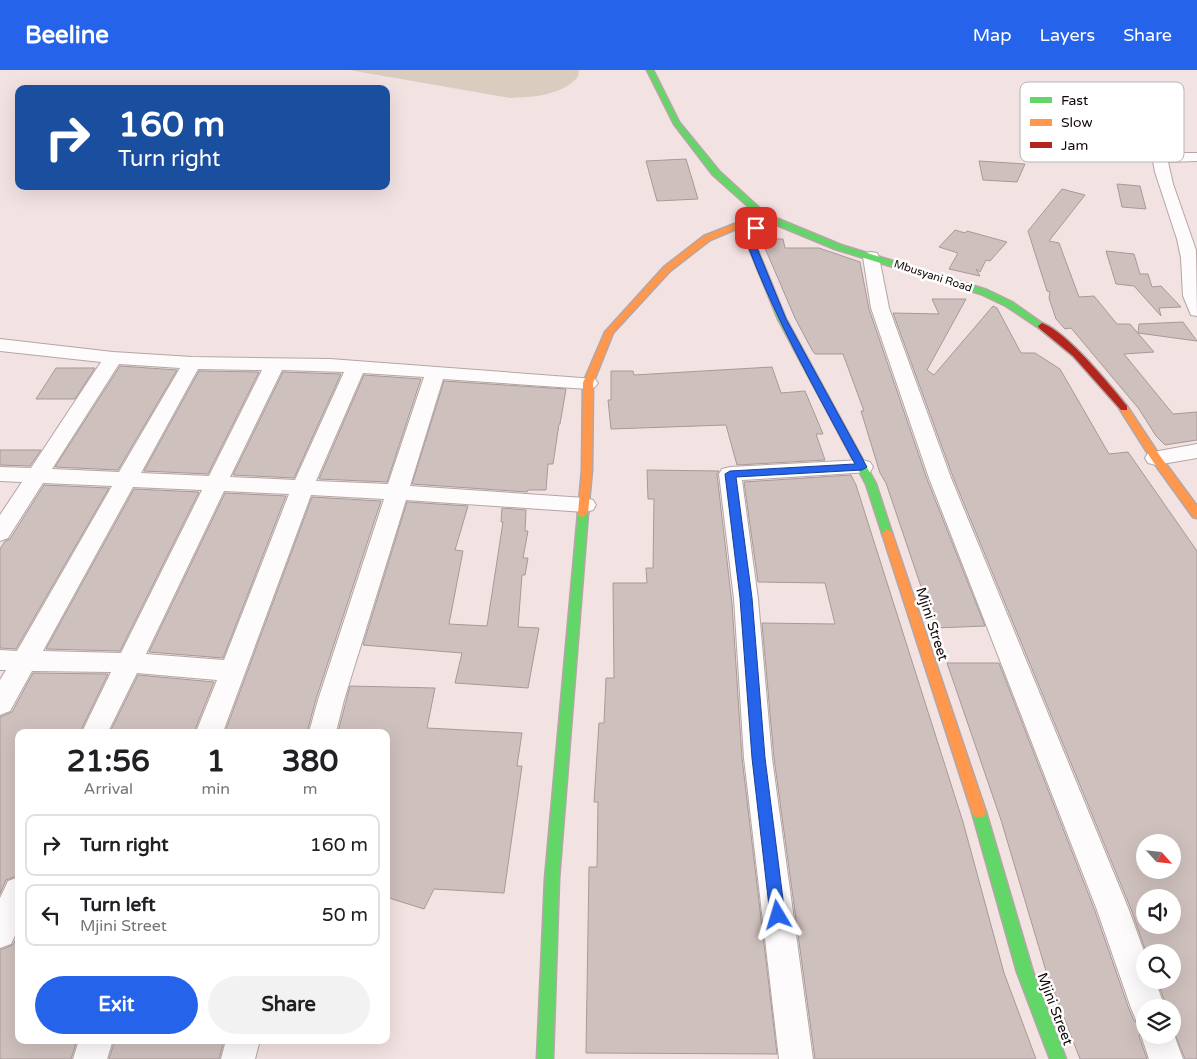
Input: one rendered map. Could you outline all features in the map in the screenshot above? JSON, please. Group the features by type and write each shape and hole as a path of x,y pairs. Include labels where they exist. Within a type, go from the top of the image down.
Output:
{"street":[{"name":"Mbusyani Road","path":"650,70 676,123 716,173 763,216 838,247 984,292 1008,304 1062,340 1088,364 1130,415 1156,458 1197,514"},
{"path":"1184,157 1197,157"},
{"path":"1160,162 1162,179 1177,212 1188,250 1189,276 1197,311"},
{"path":"545,1059 552,879 568,676 585,505 588,383 609,332 667,269 707,238 763,216"},
{"name":"Mjini Street","path":"763,216 750,241 782,319 871,484 982,821 1025,972 1058,1059"},
{"path":"872,257 880,308 940,478 1113,910 1145,999"},
{"path":"0,345 112,358 192,363 356,367 588,383"},
{"path":"0,534 112,358"},
{"path":"0,704 12,661 126,478 192,363"},
{"path":"97,729 218,484 275,364"},
{"path":"211,729 303,487 356,367"},
{"path":"323,729 435,372"},
{"path":"1156,458 1197,450"},
{"path":"796,1059 758,758 746,598 730,474 862,467"},
{"path":"0,474 303,487 585,505"},
{"path":"12,661 130,663 233,671"},
{"path":"0,933 15,900"},
{"path":"90,1059 95,1044"},
{"path":"238,1059 242,1044"},
{"path":"1161,1044 1166,1059"}],"shaded area":[{"path":"349,70 579,70 578,77 555,92 537,96 510,98"}],"building":[{"path":"686,159 698,199 657,201 646,161"},
{"path":"979,161 1025,164 1017,182 983,180"},
{"path":"1117,184 1140,186 1146,209 1122,207"},
{"path":"1062,189 1085,195 1049,241 1059,243 1079,297 1094,296 1117,324 1130,324 1154,352 1124,354 1173,414 1197,412 1197,440 1165,445 1156,436 1139,409 1071,328 1065,329 1056,319 1049,298 1050,292 1047,291 1028,231"},
{"path":"955,230 965,233 967,231 1007,242 990,261 986,260 980,272 976,269 980,276 949,269 958,253 939,247"},
{"path":"763,239 783,239 785,248 819,248 860,262 869,309 927,479 985,626 935,628 886,483 880,473 861,411 864,411 843,354 815,354 812,350 795,318 762,241"},
{"path":"1106,251 1134,254 1140,274 1148,274 1152,287 1161,286 1181,307 1159,308 1161,316 1134,286 1116,284"},
{"path":"932,299 966,299 927,370 934,375 993,306 997,308 1021,353 1035,353 1060,369 1109,454 1128,452 1197,551 1197,1059 1185,1059 1179,1044 1181,1044 1181,999 1164,999 1160,989 1181,989 1181,944 1143,944 1140,934 1181,934 1181,889 1136,889 1136,923 953,477 893,313 939,314"},
{"path":"1183,322 1197,341 1138,333 1139,324"},
{"path":"120,366 177,370 118,470 55,467"},
{"path":"772,367 781,393 805,391 823,434 816,434 825,460 737,465 726,425 611,429 608,400 611,400 611,371 633,371 634,375"},
{"path":"56,368 95,368 75,399 36,399"},
{"path":"199,371 259,372 208,474 144,471"},
{"path":"283,372 341,374 294,478 233,475"},
{"path":"364,375 421,379 387,482 319,479"},
{"path":"444,381 566,389 553,464 548,464 546,490 528,490 527,492 412,484"},
{"path":"0,450 41,450 30,466 0,465"},
{"path":"647,470 719,471 717,474 732,604 742,758 777,1054 586,1053 589,867 597,867 598,802 594,802 599,723 604,723 606,678 614,678 613,583 647,583 646,568 653,568 654,499 648,499"},
{"path":"851,475 856,485 963,822 1004,973 1036,1059 815,1059 774,758 762,623 835,624 825,583 758,582 744,482"},
{"path":"44,485 109,488 16,649 0,648 0,549 5,541 10,539"},
{"path":"134,489 199,492 120,651 46,649"},
{"path":"225,493 286,496 223,658 149,652"},
{"path":"312,497 381,501 308,729 226,729"},
{"path":"407,502 468,506 455,550 463,551 449,624 487,626 503,522 501,522 502,508 526,510 525,531 528,531 523,558 528,558 525,575 522,575 518,627 539,628 528,688 455,683 462,653 363,645"},
{"path":"947,663 999,663 1095,911 1129,1009 1136,1022 1136,1044 1142,1044 1147,1059 1080,1059 1046,971 1001,820"},
{"path":"33,673 108,674 81,729 15,729 15,877 6,880 0,894 0,717 12,712"},
{"path":"138,675 214,682 195,729 111,729"},
{"path":"350,686 435,688 427,728 522,733 517,766 522,766 504,893 434,889 424,909 390,898 390,729 339,729"},
{"path":"15,941 15,1044 76,1044 71,1059 0,1059 0,950 13,945"},
{"path":"114,1044 223,1044 219,1059 109,1059"}],"traffic: fast":[{"path":"650,70 676,123 716,173 763,216 838,247 984,292 1009,304 1042,326"},
{"path":"763,216 750,241 782,319 871,484 887,533"},
{"path":"545,1059 552,879 583,513"},
{"path":"979,812 1025,972 1058,1059"}],"traffic: slow":[{"path":"583,513 587,470 588,383 609,332 667,269 707,238 763,216"},
{"path":"1124,408 1156,458 1197,514"},
{"path":"887,533 979,812"}],"traffic: jam":[{"path":"1042,326 1076,354 1124,408"}],"route":[{"path":"756,228 750,241 782,319 862,467 730,474 746,598 758,758 778,915"}]}
